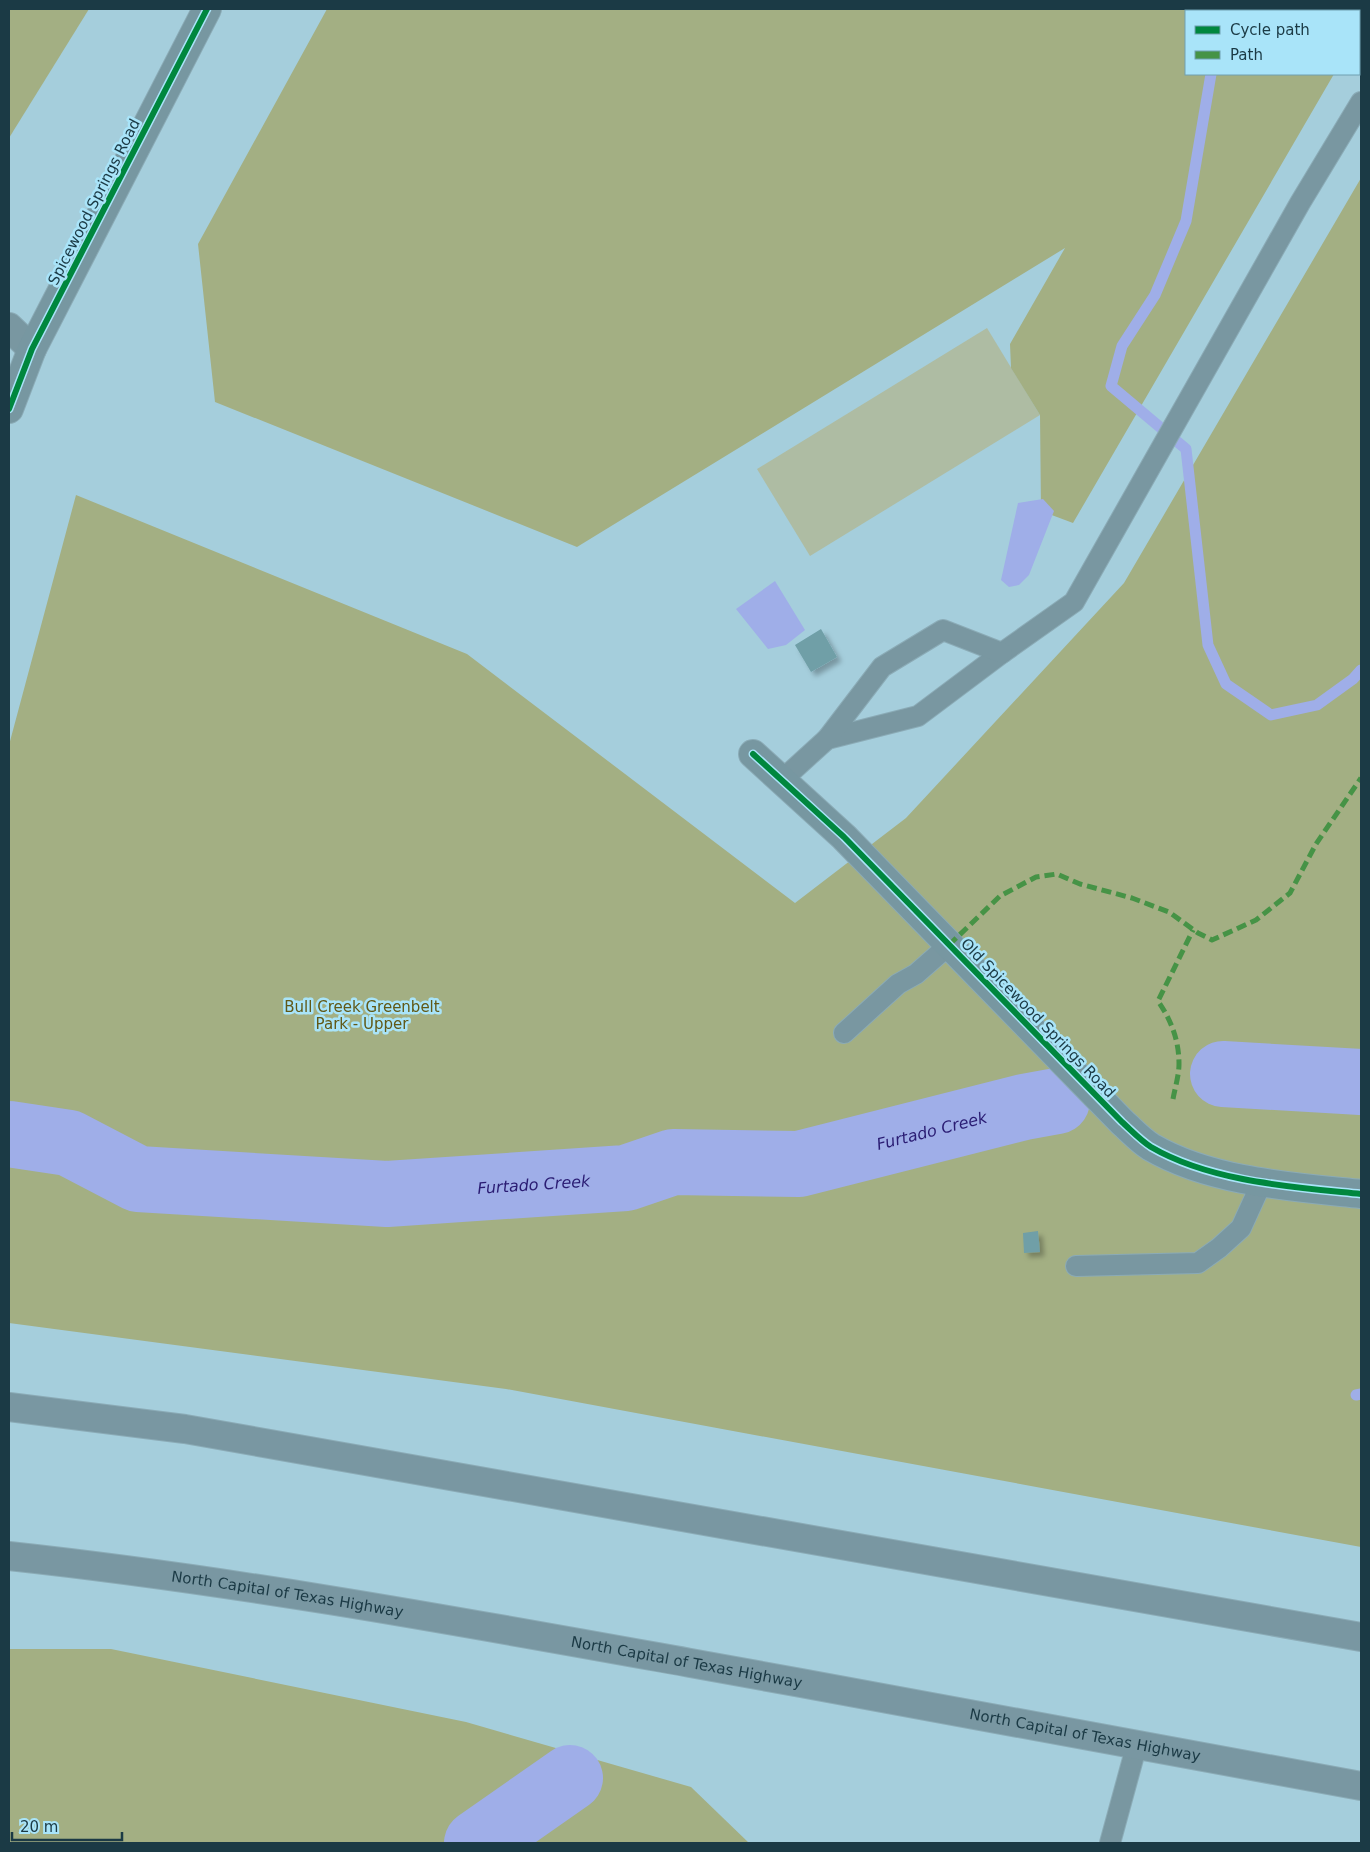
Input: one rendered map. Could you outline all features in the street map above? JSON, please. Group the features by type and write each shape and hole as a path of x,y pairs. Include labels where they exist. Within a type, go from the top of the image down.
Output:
{"highway":[{"path":"9,1407 185,1429 1361,1637"},
{"name":"North Capital of Texas Highway","path":"9,1556 96,1565 298,1594 1137,1744 1361,1786"}],"street":[{"name":"Spicewood Springs Road","path":"9,409 32,349 207,9"},
{"path":"9,327 32,349"},
{"name":"Old Spicewood Springs Road","path":"754,754 844,836 1115,1115 1150,1146 1186,1163 1232,1176 1276,1185 1361,1194"}],"lane":[{"path":"827,738 918,716 1002,652 1074,602 1300,203 1361,102"},
{"path":"783,779 827,738 882,667 943,630 1002,652"},
{"path":"844,1033 898,984 916,974 949,945"},
{"path":"1076,1266 1198,1263 1220,1248 1241,1228 1262,1182"},
{"path":"1110,1843 1137,1744"}],"green space":[{"path":"9,9 89,9 9,138"},
{"path":"327,9 1361,9 1360,30 1360,10 1185,10 1185,75 1333,75 1073,523 1041,511 1040,415 1011,368 1010,344 1065,248 577,547 215,402 198,244"},
{"name":"Bull Creek Greenbelt Park - Upper","path":"1361,178 1361,1547 506,1389 9,1323 9,745 76,495 467,654 795,903 906,818 1124,583"},
{"path":"987,328 1040,415 810,556 757,469"},
{"path":"9,1649 111,1649 466,1722 691,1787 749,1843 9,1843"}],"water":[{"path":"1043,499 1054,511 1029,575 1019,585 1009,587 1001,580 1018,503"},
{"path":"775,581 805,630 786,645 768,649 736,609"}],"building":[{"path":"821,629 837,657 811,672 795,645"},
{"path":"1038,1231 1040,1252 1024,1253 1023,1233"}],"waterway":[{"path":"1211,75 1186,221 1155,295 1122,346 1111,386 1186,449 1208,645 1226,684 1271,715 1317,705 1353,679 1361,670"},
{"name":"Furtado Creek","path":"1223,1074 1361,1082"},
{"name":"Furtado Creek","path":"9,1134 69,1143 138,1179 387,1194 626,1178 673,1162 799,1164 1024,1107 1057,1101"},
{"path":"1356,1395 1361,1394"},
{"path":"477,1843 570,1778"}],"marked path":[{"path":"949,945 1000,896 1036,877 1057,874 1080,884 1132,898 1169,912 1198,933 1212,940 1256,920 1290,893 1316,844 1361,778"},
{"path":"1173,1099 1179,1068 1178,1047 1167,1015 1158,1001 1193,930"}],"cycle path":[{"path":"9,409 32,349 207,9"},
{"path":"753,754 844,837 1122,1122 1151,1147 1174,1159 1226,1175 1280,1185 1361,1194"}]}
